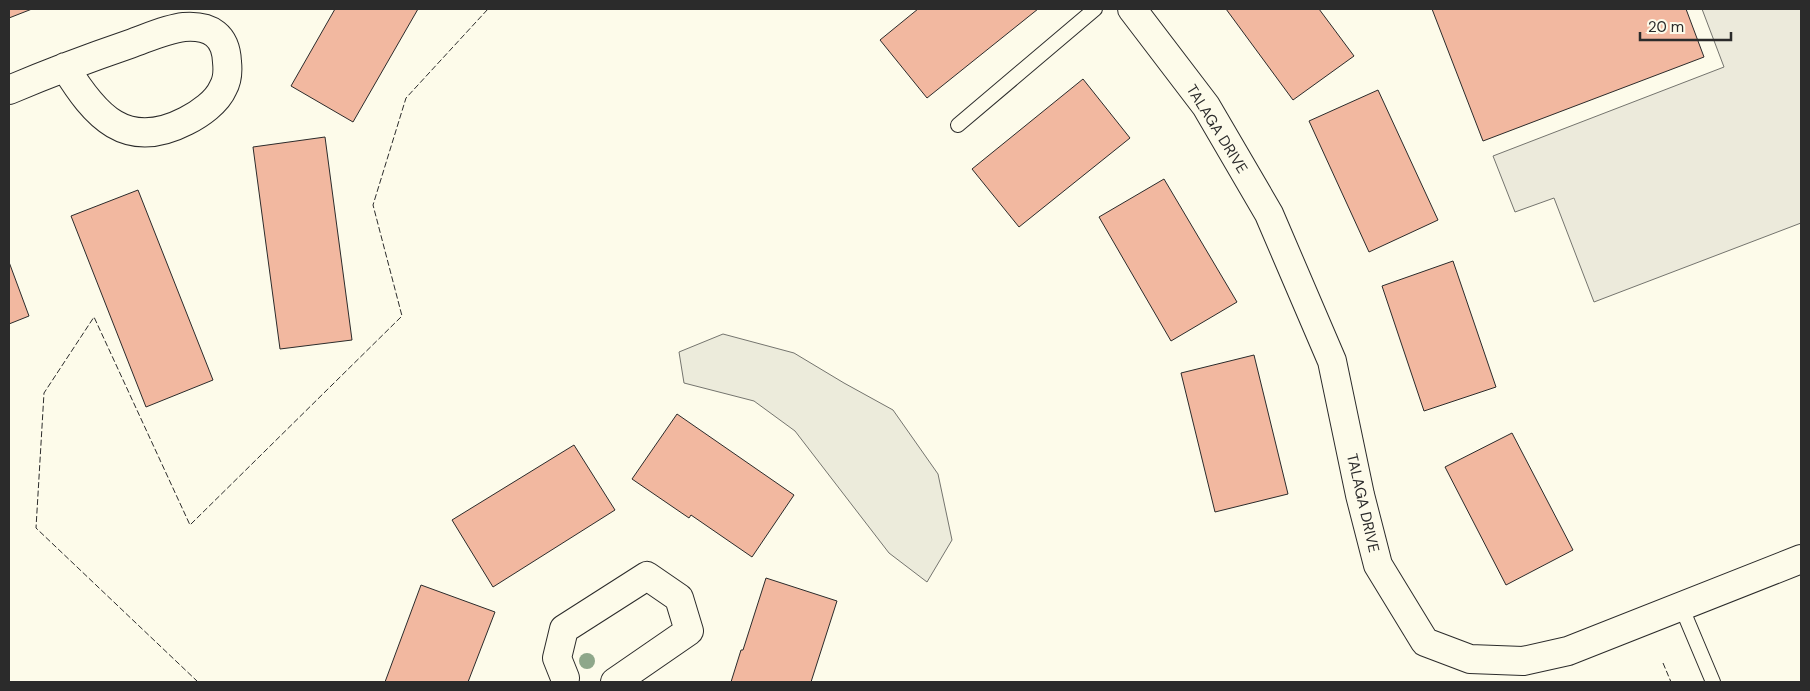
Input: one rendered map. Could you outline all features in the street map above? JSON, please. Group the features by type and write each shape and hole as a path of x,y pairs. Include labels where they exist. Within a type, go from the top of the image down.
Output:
{"street":[{"name":"TALAGA DRIVE","path":"1132,9 1206,106 1269,214 1332,361 1360,495 1378,565 1425,642 1470,659 1523,661 1568,651 1801,559"},
{"path":"9,90 65,67 184,27 211,30 222,39 226,51 227,66 223,89 204,110 168,130 140,133 121,127 97,112 82,94 65,67"},
{"path":"568,681 557,658 564,628 647,576 679,598 688,631 615,682"}],"lane":[{"path":"958,125 1095,9"},
{"path":"1681,606 1713,682"}],"shaded area":[{"path":"1702,9 1801,9 1801,223 1594,302 1554,198 1515,212 1493,156 1724,67"},
{"path":"723,334 794,353 893,410 938,474 952,540 927,582 889,553 795,431 754,401 684,383 679,352"}],"building":[{"path":"9,9 32,9 9,18"},
{"path":"335,9 418,9 353,122 291,86"},
{"path":"918,9 1038,9 927,98 880,40"},
{"path":"1226,9 1319,9 1354,56 1293,100"},
{"path":"1432,9 1686,9 1704,57 1483,141"},
{"path":"1083,79 1130,138 1019,227 972,169"},
{"path":"1378,90 1438,220 1369,252 1309,121"},
{"path":"325,137 352,340 280,349 253,147"},
{"path":"1164,179 1237,302 1171,341 1099,217"},
{"path":"138,190 213,380 146,407 71,216"},
{"path":"1453,261 1496,387 1424,411 1382,286"},
{"path":"9,262 29,316 9,324"},
{"path":"1254,355 1288,494 1215,512 1181,373"},
{"path":"677,414 794,495 752,557 691,515 689,518 632,479"},
{"path":"1512,433 1573,550 1506,585 1445,467"},
{"path":"574,445 615,510 493,587 452,520"},
{"path":"766,578 837,601 811,682 731,682"},
{"path":"421,585 495,612 468,682 385,682"}],"fence":[{"path":"198,682 36,528 44,393 94,317 190,525 402,316 373,205 406,98 488,9"},
{"path":"1663,663 1671,682"}]}
